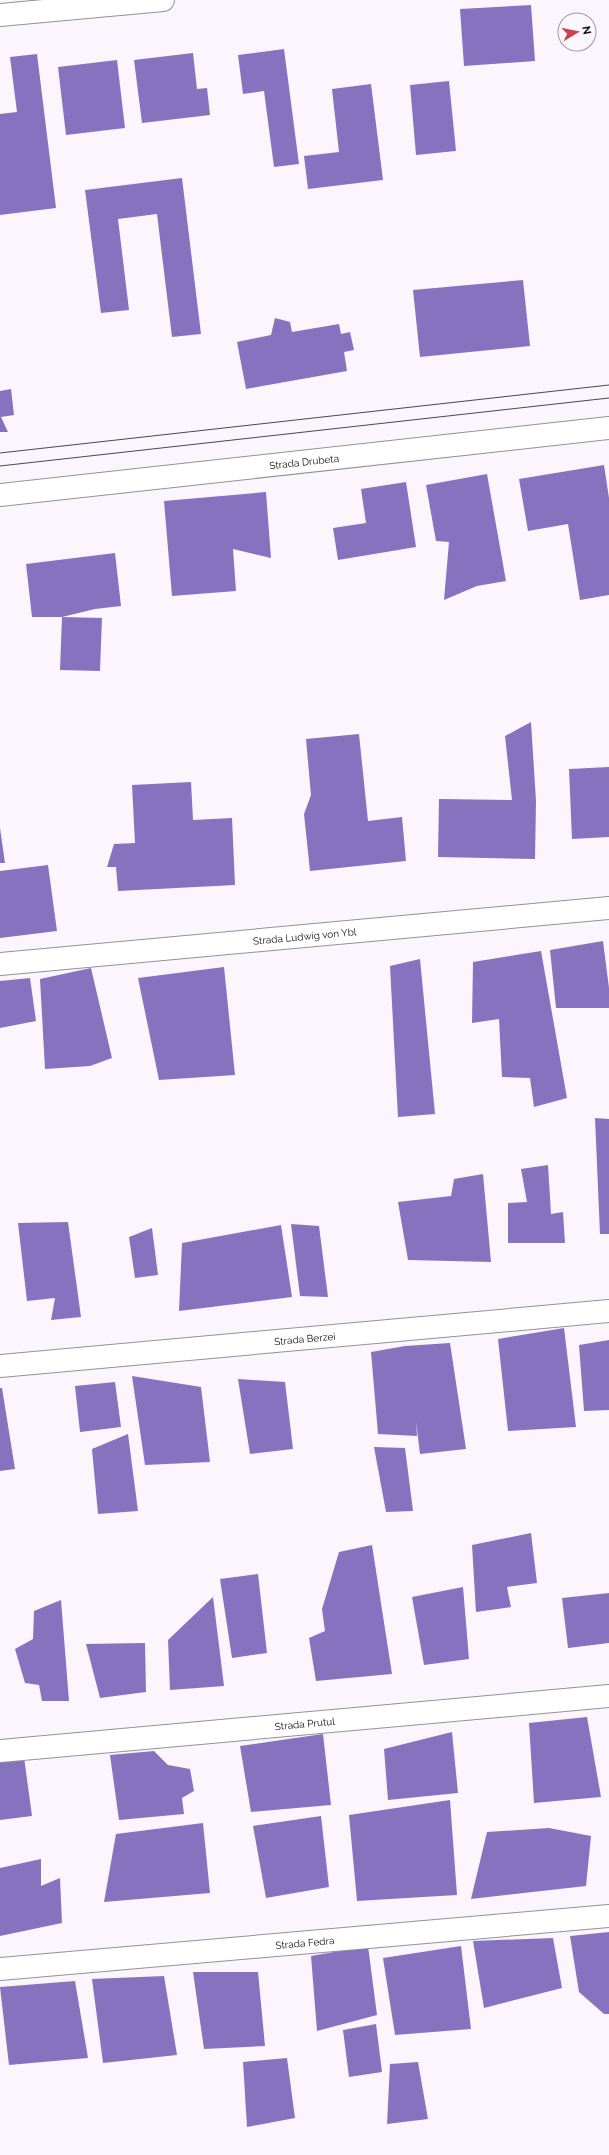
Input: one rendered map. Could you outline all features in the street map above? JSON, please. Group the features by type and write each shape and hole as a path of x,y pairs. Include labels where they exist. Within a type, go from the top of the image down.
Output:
{"street":[{"path":"0,15 162,0"},
{"name":"Strada Drubeta","path":"0,495 609,428"},
{"name":"Strada Ludwig von Ybl","path":"0,964 609,908"},
{"name":"Strada Berzei","path":"0,1366 609,1311"},
{"name":"Strada Prutul","path":"0,1751 609,1696"},
{"name":"Strada Fedra","path":"0,1969 609,1916"}],"building":[{"path":"531,5 535,61 464,66 460,9"},
{"path":"284,49 299,164 274,167 264,91 243,94 238,55"},
{"path":"193,53 197,89 207,88 210,115 142,123 134,60"},
{"path":"37,54 56,208 0,215 0,114 17,112 10,57"},
{"path":"117,60 125,128 66,135 58,67"},
{"path":"449,81 456,151 416,155 410,85"},
{"path":"371,84 383,180 308,189 304,156 339,152 332,89"},
{"path":"182,178 201,334 172,337 157,214 118,219 129,310 101,313 85,190"},
{"path":"523,280 530,346 420,357 413,290"},
{"path":"275,318 290,322 292,332 339,324 341,334 350,332 354,350 344,352 347,371 246,389 237,342 271,335"},
{"path":"11,389 14,415 1,417 8,432 0,432 0,391"},
{"path":"604,465 609,498 609,595 580,600 568,524 528,531 519,479"},
{"path":"487,474 506,581 477,586 444,600 449,542 436,541 426,485"},
{"path":"406,482 416,547 338,560 333,528 366,523 361,489"},
{"path":"266,492 271,558 233,549 236,591 172,596 164,501"},
{"path":"115,553 121,606 95,609 62,617 32,617 26,564"},
{"path":"62,617 102,618 100,671 60,670"},
{"path":"531,722 536,801 535,859 438,857 439,799 512,800 505,736"},
{"path":"359,734 368,821 402,817 406,861 310,871 304,814 311,795 306,739"},
{"path":"609,767 609,837 572,839 569,769"},
{"path":"191,782 193,820 232,818 235,885 118,891 116,867 107,867 114,844 135,843 132,785"},
{"path":"0,828 5,863 0,863"},
{"path":"48,865 57,931 0,938 0,871"},
{"path":"603,941 609,988 609,1008 556,1008 550,950"},
{"path":"541,951 567,1098 534,1107 530,1078 502,1077 499,1019 472,1023 473,962"},
{"path":"420,959 435,1114 398,1117 390,966"},
{"path":"224,967 235,1075 159,1080 138,978"},
{"path":"91,968 112,1058 90,1066 45,1069 40,979"},
{"path":"30,978 36,1021 0,1028 0,981"},
{"path":"595,1118 609,1119 609,1234 600,1234"},
{"path":"548,1165 551,1214 563,1212 565,1243 508,1243 508,1203 527,1202 521,1169"},
{"path":"483,1174 491,1262 408,1260 398,1202 451,1196 454,1179"},
{"path":"68,1222 81,1317 51,1320 55,1298 27,1301 18,1223"},
{"path":"291,1224 319,1226 328,1297 300,1296"},
{"path":"281,1225 292,1297 179,1311 182,1243"},
{"path":"152,1228 158,1275 135,1278 129,1237"},
{"path":"564,1328 576,1427 508,1431 498,1339"},
{"path":"609,1340 609,1410 584,1411 579,1345"},
{"path":"450,1343 466,1449 420,1454 416,1422 417,1436 378,1434 371,1352 405,1346"},
{"path":"132,1376 201,1387 210,1462 145,1465"},
{"path":"238,1379 285,1382 293,1449 250,1454"},
{"path":"115,1382 121,1427 80,1432 75,1386"},
{"path":"0,1388 2,1388 15,1469 0,1471"},
{"path":"128,1434 138,1511 98,1514 92,1449"},
{"path":"374,1447 405,1448 413,1511 386,1512"},
{"path":"531,1533 537,1583 507,1587 511,1607 476,1612 472,1545"},
{"path":"372,1545 392,1674 316,1681 309,1638 325,1631 322,1609 339,1552"},
{"path":"258,1574 267,1653 232,1658 220,1579"},
{"path":"463,1587 469,1659 424,1665 412,1597"},
{"path":"609,1593 609,1643 568,1648 562,1598"},
{"path":"213,1597 224,1686 170,1690 168,1640"},
{"path":"61,1600 69,1701 42,1701 39,1685 25,1683 15,1649 33,1639 34,1611"},
{"path":"145,1643 146,1692 100,1698 86,1644"},
{"path":"587,1717 601,1797 534,1803 529,1723"},
{"path":"452,1732 458,1793 388,1800 384,1749"},
{"path":"323,1734 331,1805 251,1812 240,1746"},
{"path":"154,1751 168,1765 190,1769 194,1791 182,1798 184,1814 119,1820 110,1755"},
{"path":"24,1757 32,1816 0,1820 0,1760"},
{"path":"450,1800 457,1895 357,1901 349,1815"},
{"path":"321,1816 329,1887 266,1898 253,1826"},
{"path":"203,1823 210,1893 104,1902 116,1834"},
{"path":"549,1828 591,1836 586,1886 471,1899 487,1832"},
{"path":"41,1859 41,1886 60,1878 62,1923 0,1936 0,1868"},
{"path":"609,1932 609,2014 604,2014 579,1992 570,1936"},
{"path":"553,1938 562,1988 484,2008 473,1941"},
{"path":"368,1946 377,2015 317,2031 311,1956"},
{"path":"461,1946 471,2029 395,2035 383,1958"},
{"path":"193,1972 258,1972 265,2046 204,2049"},
{"path":"164,1976 177,2055 103,2063 92,1979"},
{"path":"75,1981 88,2058 9,2065 0,1987"},
{"path":"376,2024 382,2072 349,2077 343,2030"},
{"path":"287,2058 295,2118 247,2127 243,2062"},
{"path":"418,2062 428,2119 387,2124 390,2064"}],"tram line":[{"path":"0,453 609,385"},
{"path":"0,466 609,398"}]}
